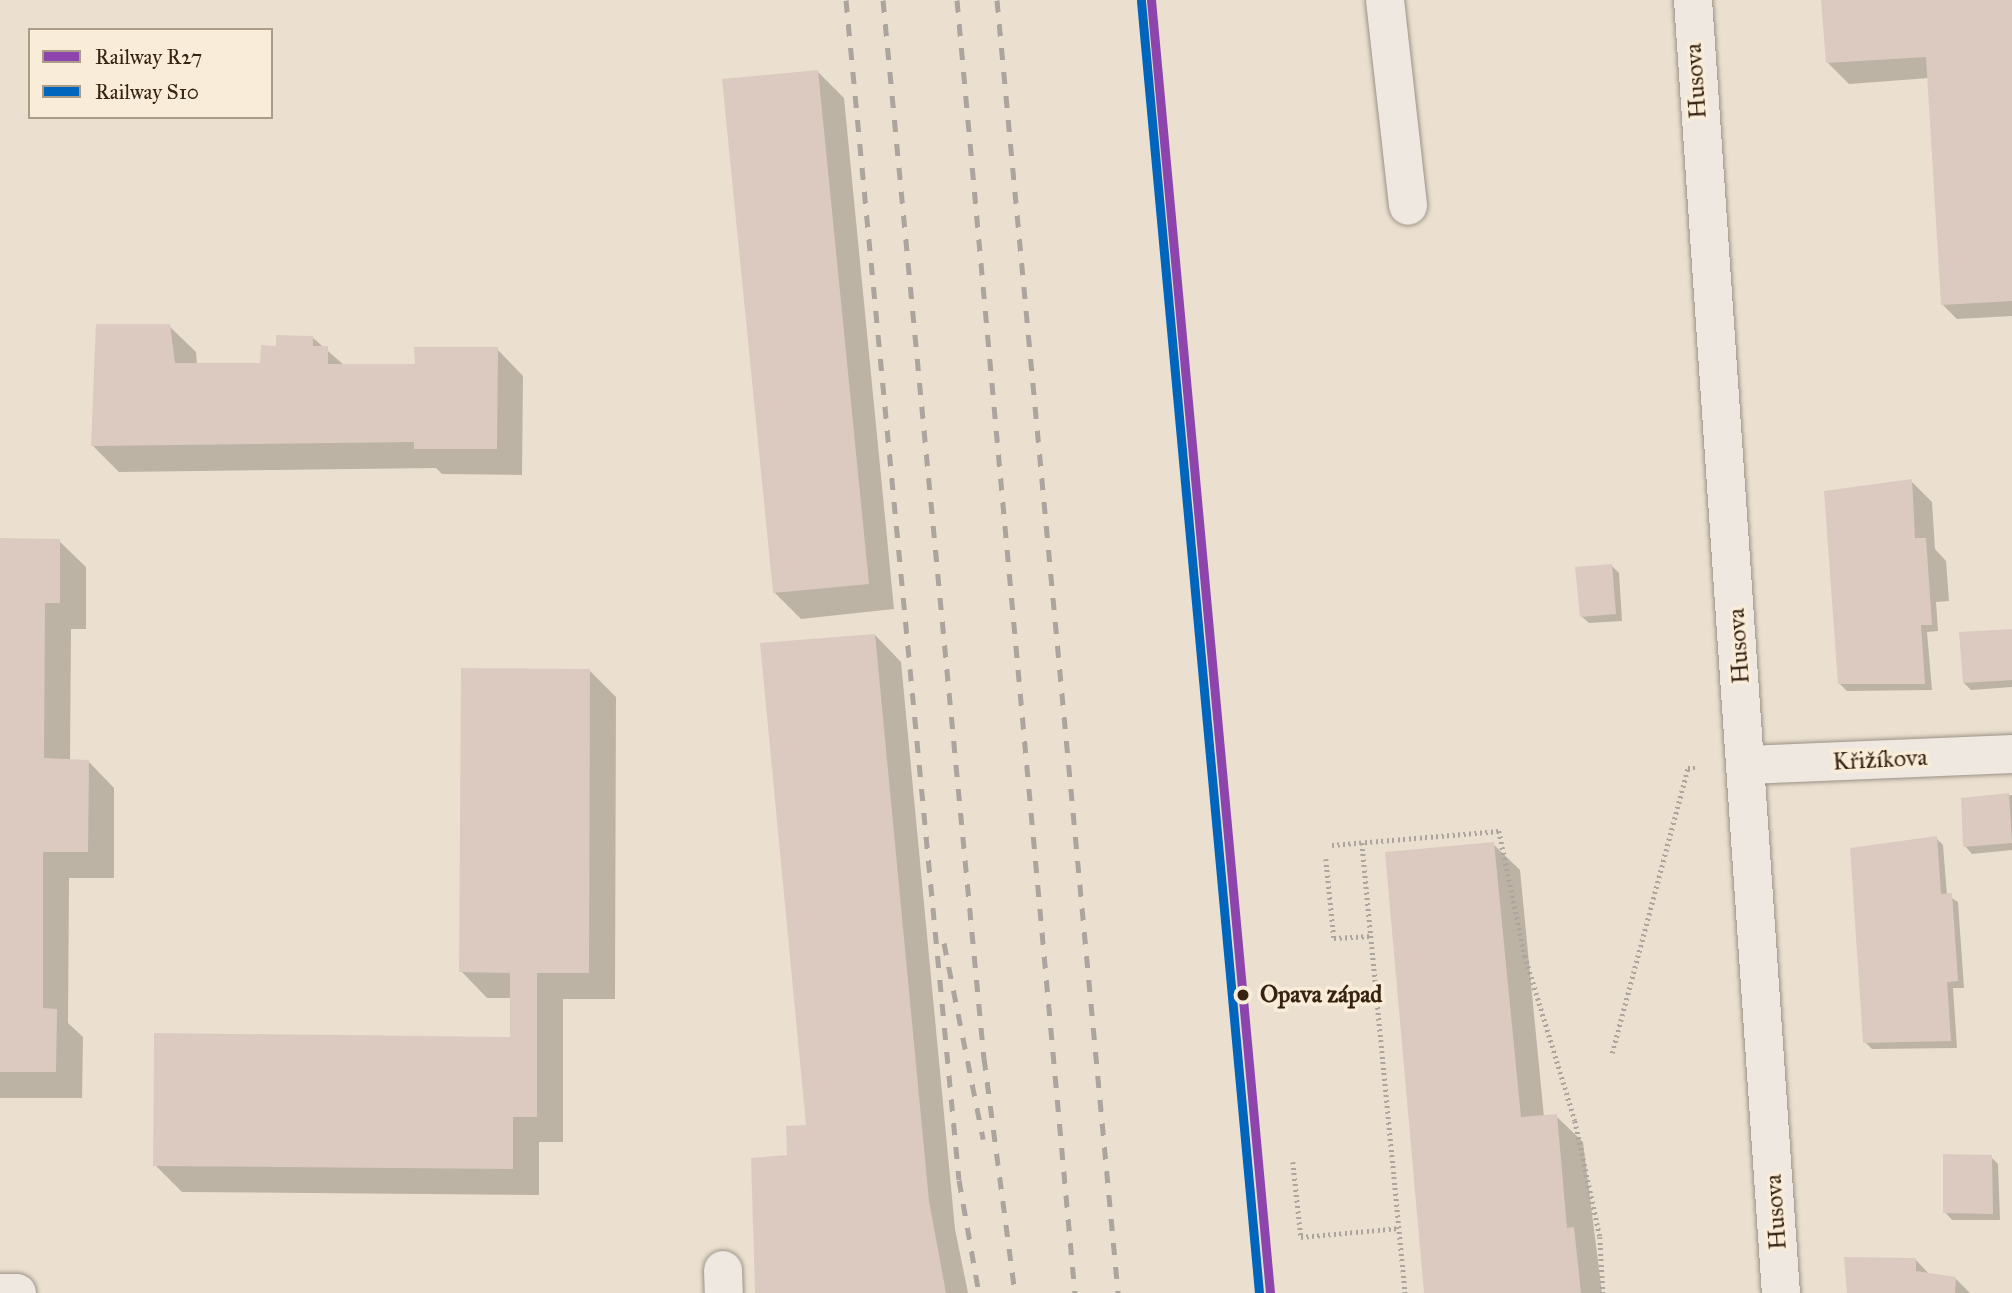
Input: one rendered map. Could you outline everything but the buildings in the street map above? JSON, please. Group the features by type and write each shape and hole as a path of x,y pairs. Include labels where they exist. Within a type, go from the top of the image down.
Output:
{"street":[{"path":"1385,0 1408,206"},
{"name":"Husova","path":"1693,0 1748,765 1781,1293"},
{"name":"Křižíkova","path":"1748,765 2012,754"},
{"path":"0,1293 17,1293"}],"path":[{"path":"1612,1053 1688,768 1748,765"},
{"path":"1332,845 1499,831 1525,956 1575,1121 1600,1237 1603,1293"},
{"path":"1362,843 1405,1293"},
{"path":"1326,859 1334,938 1371,936"},
{"path":"1293,1162 1301,1237 1399,1228"}],"railway":[{"path":"846,0 959,1180 979,1293"},
{"path":"883,0 984,1058 1015,1293"},
{"path":"957,0 1075,1293"},
{"path":"997,0 1118,1293"},
{"path":"944,943 983,1139"}],"rail line":[{"name":"R27","path":"1151,0 1270,1293"},
{"name":"S10","path":"1141,1 1259,1293"}],"place":[{"name":"Opava západ","path":"1243,995"}]}
